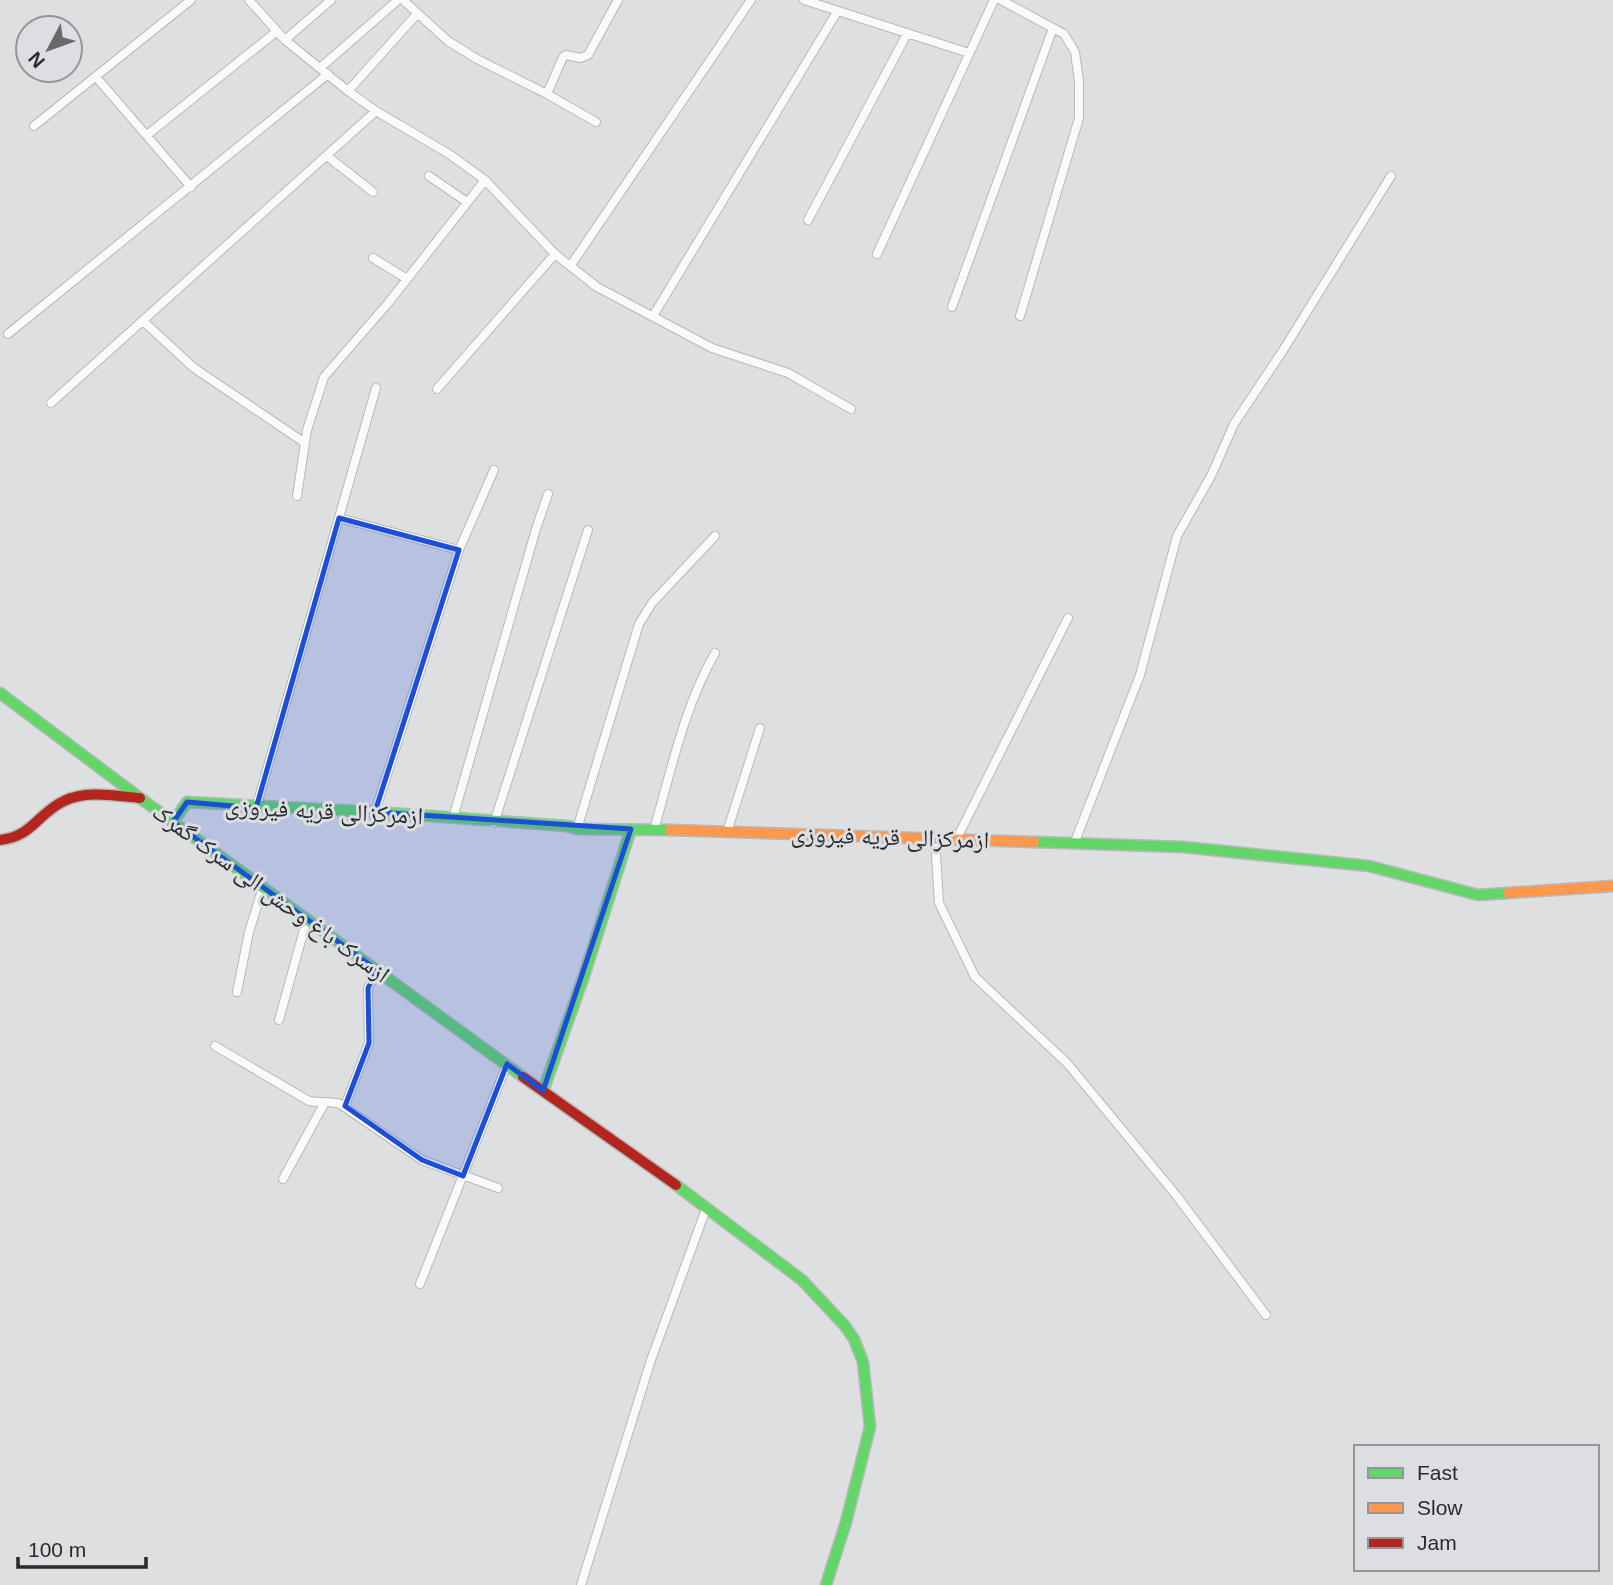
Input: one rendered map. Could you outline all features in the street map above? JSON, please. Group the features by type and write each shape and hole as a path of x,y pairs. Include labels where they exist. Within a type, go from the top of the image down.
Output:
{"main road":[{"name":"ازسرک باغ وحش الی سرک گمرک","path":"0,692 140,798 543,1091 662,1174 803,1280 845,1326 853,1339 863,1362 870,1427 826,1585"},
{"path":"0,840 22,836 63,800 77,796 140,798"},
{"name":"ازمرکزالی قریه فیروزی","path":"173,822 187,802 256,808 375,812 494,823 568,826 577,829 1183,847 1369,866 1478,895 1613,886"},
{"path":"543,1091 584,976 631,829"}],"street":[{"path":"34,126 191,0"},
{"path":"249,0 276,32 348,91 376,111 449,154 485,180 555,254 597,287 712,348 788,373 851,409"},
{"path":"285,40 331,0"},
{"path":"320,68 401,0 448,41 596,122"},
{"path":"547,94 563,57 566,55 580,58 588,55 618,0"},
{"path":"571,265 751,0"},
{"path":"804,0 969,53"},
{"path":"877,254 994,0"},
{"path":"1001,0 1064,34 1075,52 1079,81 1079,118 1020,316"},
{"path":"653,316 837,12"},
{"path":"348,91 417,14"},
{"path":"952,307 1053,28"},
{"path":"147,135 276,32"},
{"path":"808,220 907,34"},
{"path":"8,334 328,74"},
{"path":"96,77 191,187"},
{"path":"51,403 376,111"},
{"path":"327,156 373,192"},
{"path":"429,176 467,202"},
{"path":"1074,844 1140,675 1177,536 1211,476 1234,424 1391,176"},
{"path":"298,496 305,443 324,377 407,279 485,180"},
{"path":"437,389 555,254"},
{"path":"373,258 407,279"},
{"path":"143,321 194,368 305,443"},
{"path":"256,808 376,388"},
{"path":"375,812 459,550 494,470"},
{"path":"453,818 548,494"},
{"path":"339,518 459,550"},
{"path":"494,823 589,530"},
{"path":"577,829 634,634 652,603 715,536"},
{"path":"956,839 1068,618"},
{"path":"654,830 692,702 701,677 715,653"},
{"path":"727,832 760,728"},
{"path":"935,839 939,903 975,977 1067,1063 1176,1195 1266,1315"},
{"path":"237,992 249,932 263,887"},
{"path":"279,1020 307,919"},
{"path":"345,1107 369,1043 368,988 377,970"},
{"path":"215,1046 309,1101 324,1104 335,1102 345,1107 422,1160 498,1188"},
{"path":"421,1284 507,1064"},
{"path":"283,1179 324,1104"},
{"path":"581,1585 651,1360 706,1209"}],"highlighted area":[{"path":"339,518 459,550 375,812 631,829 543,1091 507,1064 463,1176 422,1160 345,1106 369,1043 368,988 377,970 173,822 187,802 256,808"}],"traffic: fast":[{"path":"0,693 523,1077"},
{"path":"173,822 187,802 375,812 568,826 577,829 670,830"},
{"path":"543,1091 584,976 631,829"},
{"path":"1034,842 1183,847 1369,866 1478,895 1508,893"},
{"path":"676,1185 802,1280 845,1326 854,1339 863,1362 870,1427 846,1522 826,1585"}],"traffic: slow":[{"path":"670,830 1034,842"},
{"path":"1508,893 1613,886"}],"traffic: jam":[{"path":"0,840 27,830 55,806 73,798 101,795 140,798"},
{"path":"523,1077 676,1185"}]}
